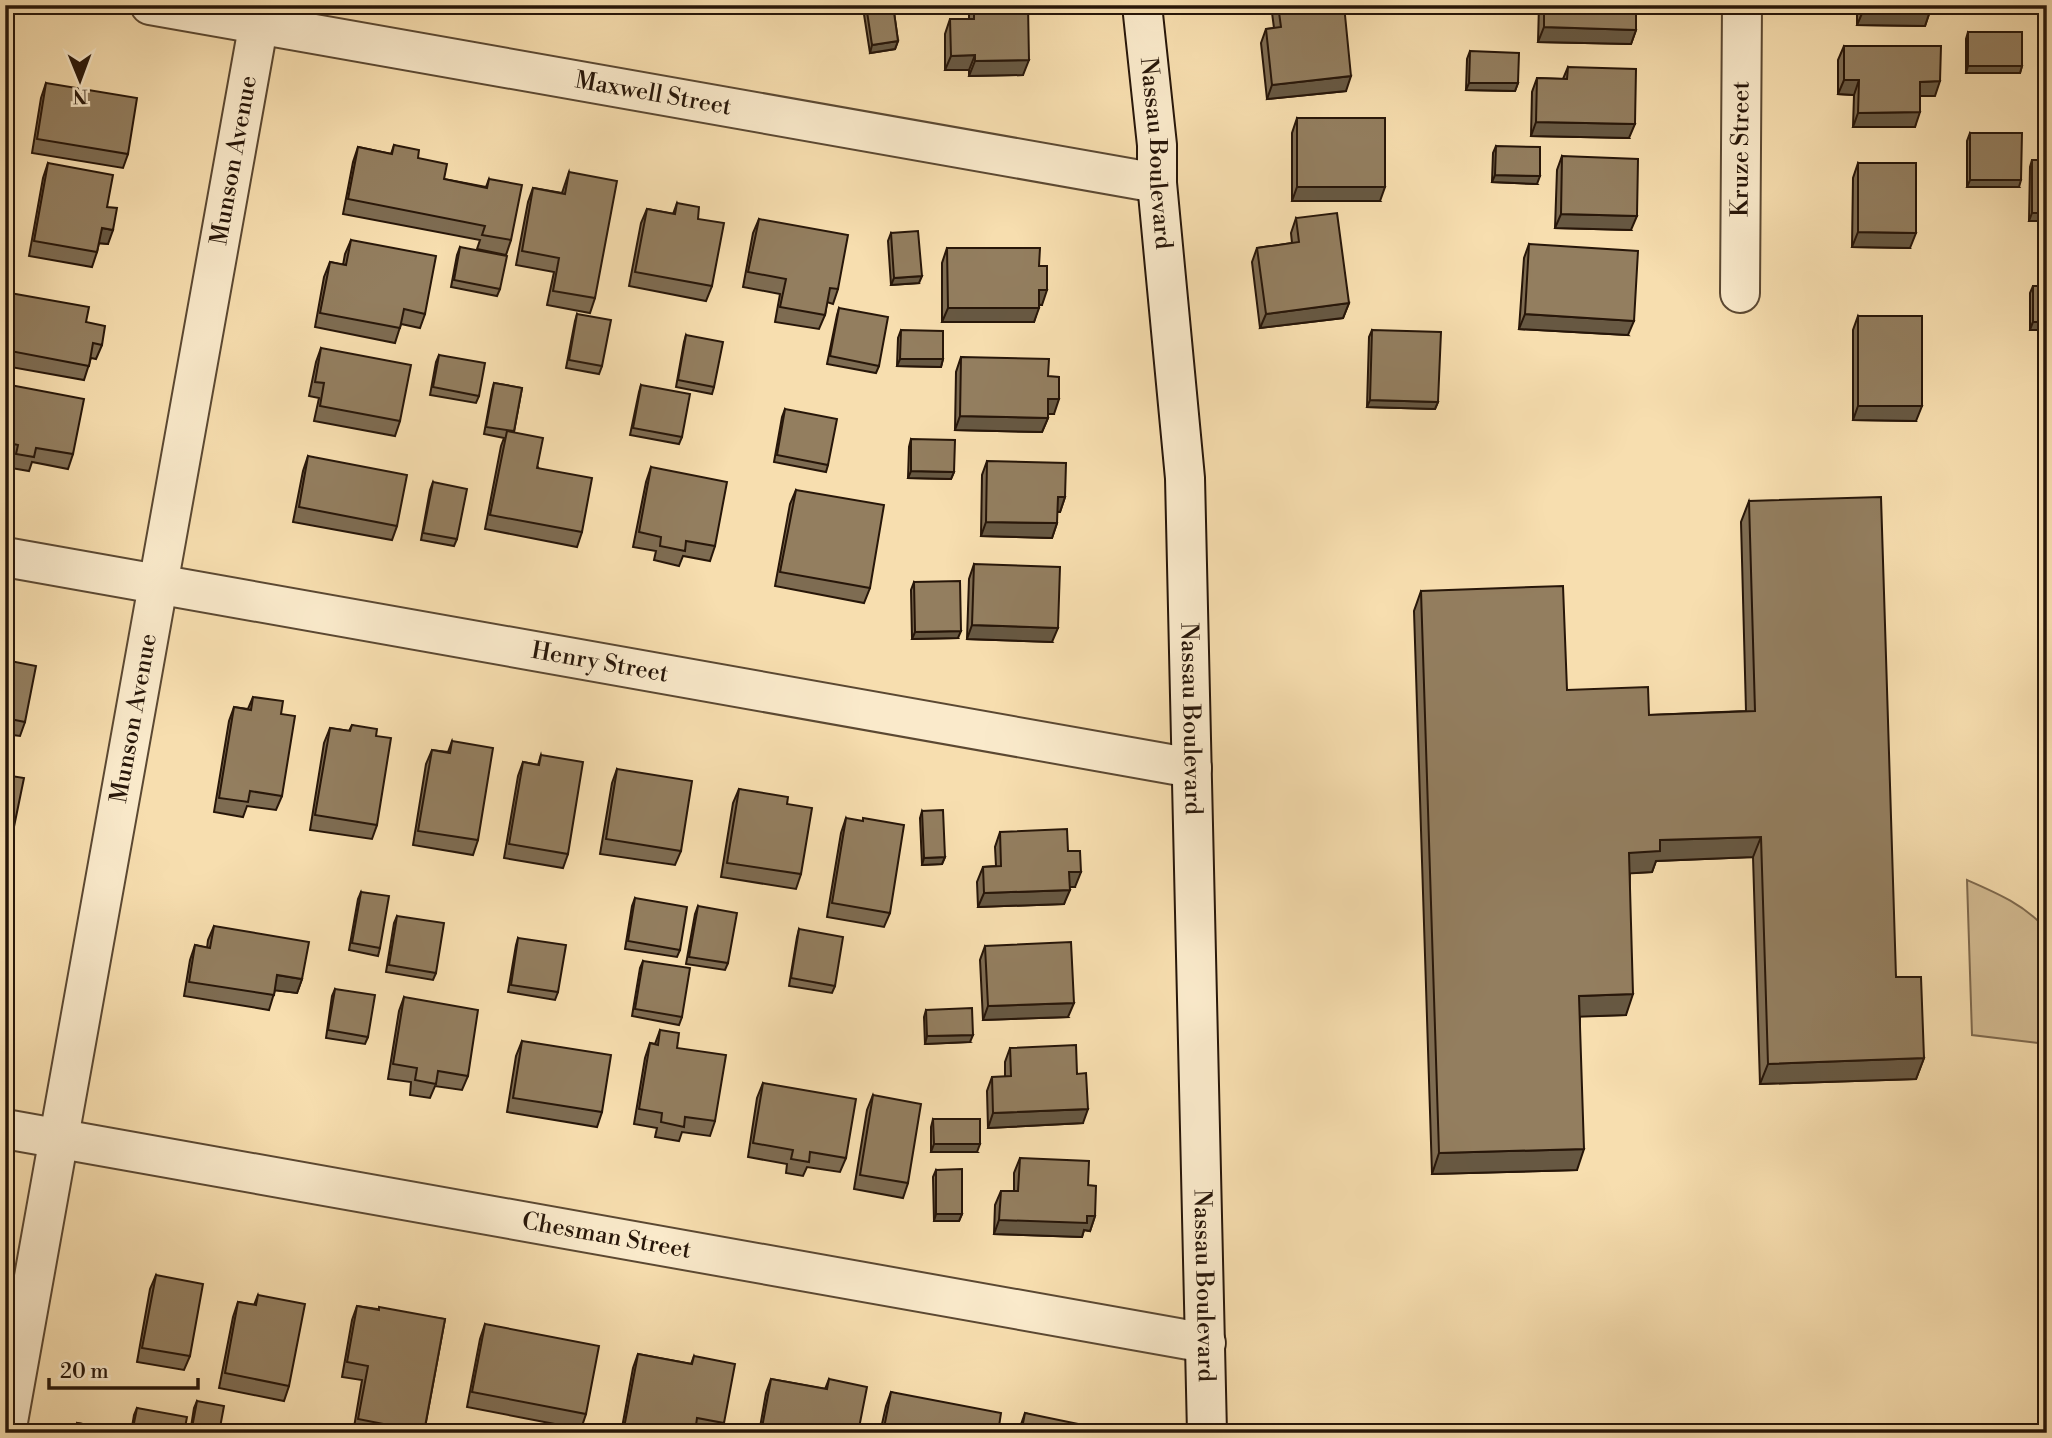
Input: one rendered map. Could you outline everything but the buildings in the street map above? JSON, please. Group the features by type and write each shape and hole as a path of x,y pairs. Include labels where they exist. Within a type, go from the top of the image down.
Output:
{"street":[{"name":"Maxwell Street","path":"150,5 260,15 1157,183"},
{"name":"Nassau Boulevard","path":"1142,5 1157,145 1157,183 1185,478 1207,1433"},
{"name":"Kruze Street","path":"1740,293 1742,5"},
{"name":"Munson Avenue","path":"6,1433 260,15"},
{"name":"Henry Street","path":"5,557 1192,768"},
{"name":"Chesman Street","path":"5,1129 1206,1343"}],"shaded area":[{"path":"1967,880 2020,907 2047,930 2047,1044 1972,1035"}]}
